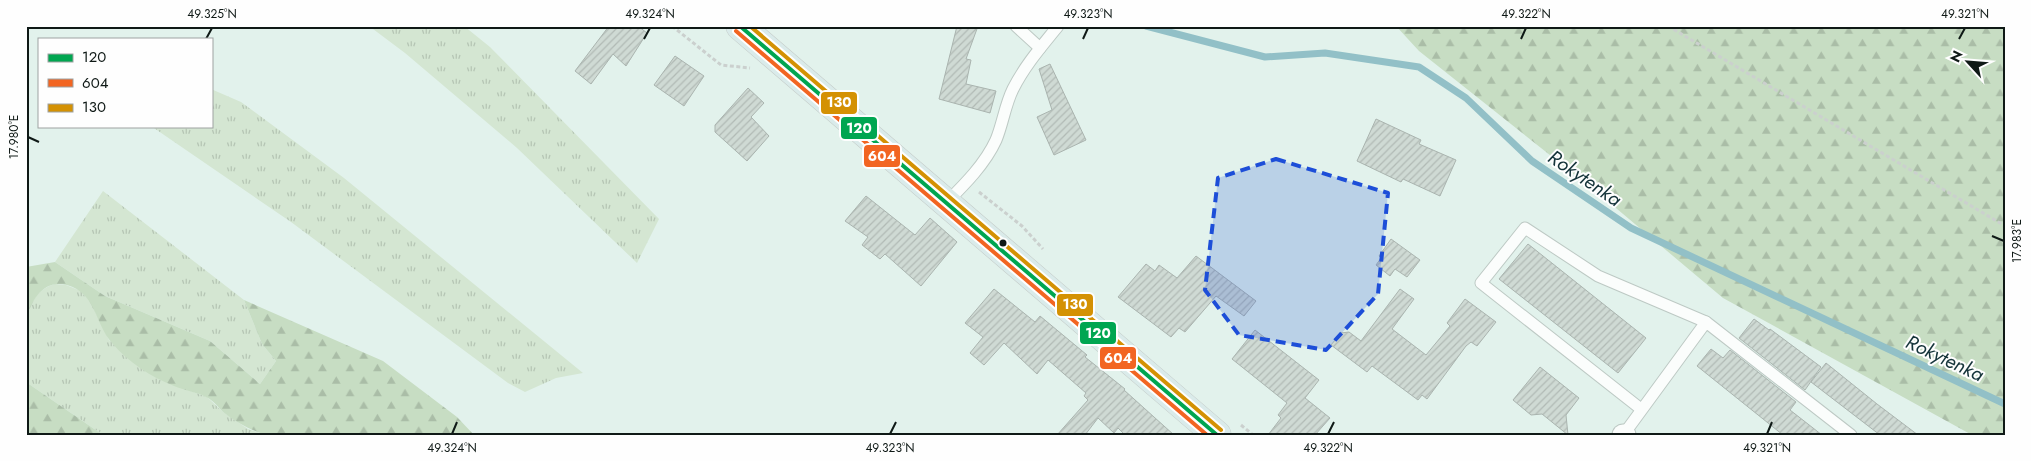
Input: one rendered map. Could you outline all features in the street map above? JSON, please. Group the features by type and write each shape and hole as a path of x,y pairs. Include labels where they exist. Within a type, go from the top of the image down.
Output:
{"main road":[{"path":"740,26 1218,435"}],"lane":[{"path":"1016,26 1040,48"},
{"path":"946,203 968,181 985,158 996,140 1012,90 1027,64 1058,26"},
{"path":"1641,409 1481,283 1525,228 1598,276 1706,322 1851,435"},
{"path":"1624,434 1706,322"}],"path":[{"path":"1668,26 2005,226"}],"highlighted area":[{"path":"1276,159 1388,193 1378,294 1326,350 1239,335 1205,290 1218,178"}],"green space":[{"path":"369,26 464,26 490,47 659,219 637,263 517,148 405,53"},
{"path":"1396,26 2005,26 2005,435 1972,435 1723,298 1604,198 1419,51"},
{"path":"212,89 241,102 344,178 583,373 556,378 525,392 508,383 291,222 154,128 212,128"},
{"path":"103,191 244,300 262,344 276,361 260,384 210,341 105,296 55,262"},
{"path":"55,262 105,296 210,341 260,384 276,361 262,344 244,300 383,361 457,417 474,435 267,435 255,431 228,416 209,398 165,382 133,363 112,343 106,335 90,302 77,289 59,284 45,288 35,298 26,319 26,267"},
{"path":"55,284 66,285 81,291 91,303 109,340 159,379 207,397 223,412 248,429 267,435 103,435 26,382 25,340 29,312 34,300 43,290"},
{"path":"26,382 103,435 26,435"}],"building":[{"path":"609,26 638,26 647,33 626,66 613,54 591,84 575,71"},
{"path":"957,26 978,26 966,59 971,60 966,84 996,91 990,113 939,99"},
{"path":"675,56 704,76 684,106 654,85"},
{"path":"1050,64 1086,140 1054,155 1037,117 1052,110 1039,69"},
{"path":"748,88 764,103 751,117 769,136 747,161 715,132 715,125"},
{"path":"1376,119 1421,140 1419,144 1456,160 1440,196 1403,179 1401,182 1357,161"},
{"path":"866,196 915,235 930,218 957,242 921,286 885,254 880,259 862,245 868,237 845,221"},
{"path":"1391,239 1420,260 1407,277 1395,269 1390,276 1376,265 1381,258 1379,256"},
{"path":"1528,244 1646,338 1618,373 1499,279"},
{"path":"1196,256 1256,301 1244,316 1216,296 1185,332 1179,328 1171,337 1118,297 1146,264 1155,271 1159,265 1177,278"},
{"path":"994,289 1035,322 1040,316 1087,355 1085,357 1125,389 1174,435 1125,435 1118,428 1114,433 1098,418 1085,435 1057,435 1088,400 1084,396 1086,393 1048,360 1037,374 1004,343 984,365 970,353 983,337 965,323"},
{"path":"1400,289 1414,299 1392,329 1426,355 1450,326 1447,323 1465,299 1496,322 1477,346 1471,342 1466,346 1427,399 1422,395 1418,400 1372,366 1367,372 1331,345 1341,333 1349,332 1361,341"},
{"path":"1754,319 1821,367 1805,390 1739,338"},
{"path":"1255,330 1319,380 1305,398 1330,418 1315,435 1268,435 1281,418 1278,415 1287,403 1232,359"},
{"path":"1711,349 1723,358 1730,350 1796,402 1790,410 1822,435 1783,435 1697,366"},
{"path":"1826,363 1918,435 1880,435 1811,382"},
{"path":"1540,367 1579,398 1566,415 1568,435 1542,414 1531,415 1513,400"}],"waterway":[{"name":"Rokytenka","path":"1146,26 1265,57 1325,53 1419,67 1466,98 1532,161 1631,228 2005,404"}],"transit line":[{"name":"120","path":"740,26 1217,435"},
{"name":"130","path":"750,26 1221,430"},
{"name":"604","path":"736,31 1207,435"}]}
